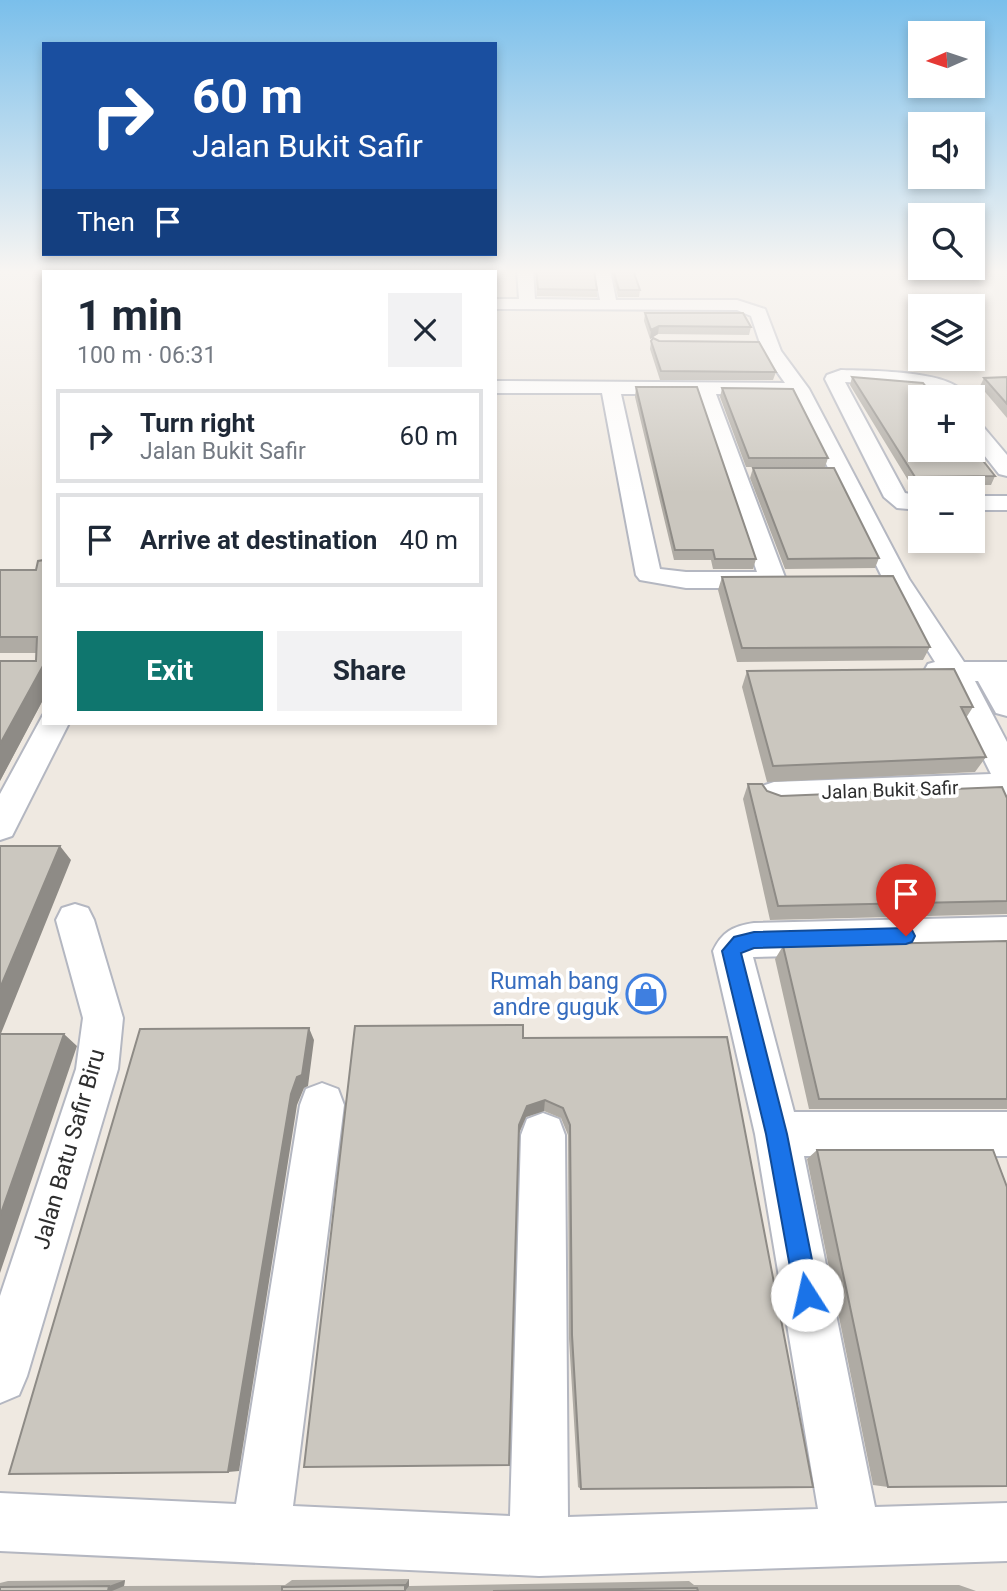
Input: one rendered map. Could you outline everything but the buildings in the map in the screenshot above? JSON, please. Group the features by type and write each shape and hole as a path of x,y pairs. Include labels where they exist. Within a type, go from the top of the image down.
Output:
{"street":[{"path":"762,344 799,388 896,579 1007,705"},
{"path":"908,503 896,497 834,379 841,376 920,380 939,385"},
{"path":"497,387 799,388"},
{"path":"610,387 649,575 686,580 801,580"},
{"path":"704,387 774,580"},
{"path":"985,421 1007,447"},
{"path":"985,442 1007,469"},
{"path":"985,503 1007,503"},
{"path":"869,580 896,579"},
{"path":"905,671 979,671"},
{"path":"979,671 1007,773"},
{"path":"0,826 11,781 53,725"},
{"name":"Jalan Bukit Safir","path":"774,795 1007,786"},
{"name":"Jalan Batu Safir Biru","path":"0,1376 97,1069 103,1018 75,920"},
{"path":"852,1537 777,1134 732,951 741,942 754,940 1007,933"},
{"path":"260,1535 322,1105"},
{"path":"777,1134 1007,1134"},
{"path":"539,1547 543,1135"},
{"path":"0,1522 539,1547 1007,1532"}],"place":[{"name":"Rumah bang andre guguk","path":"646,994"}],"route":[{"path":"807,1295 777,1134 732,951 741,942 754,940 906,936"}]}
